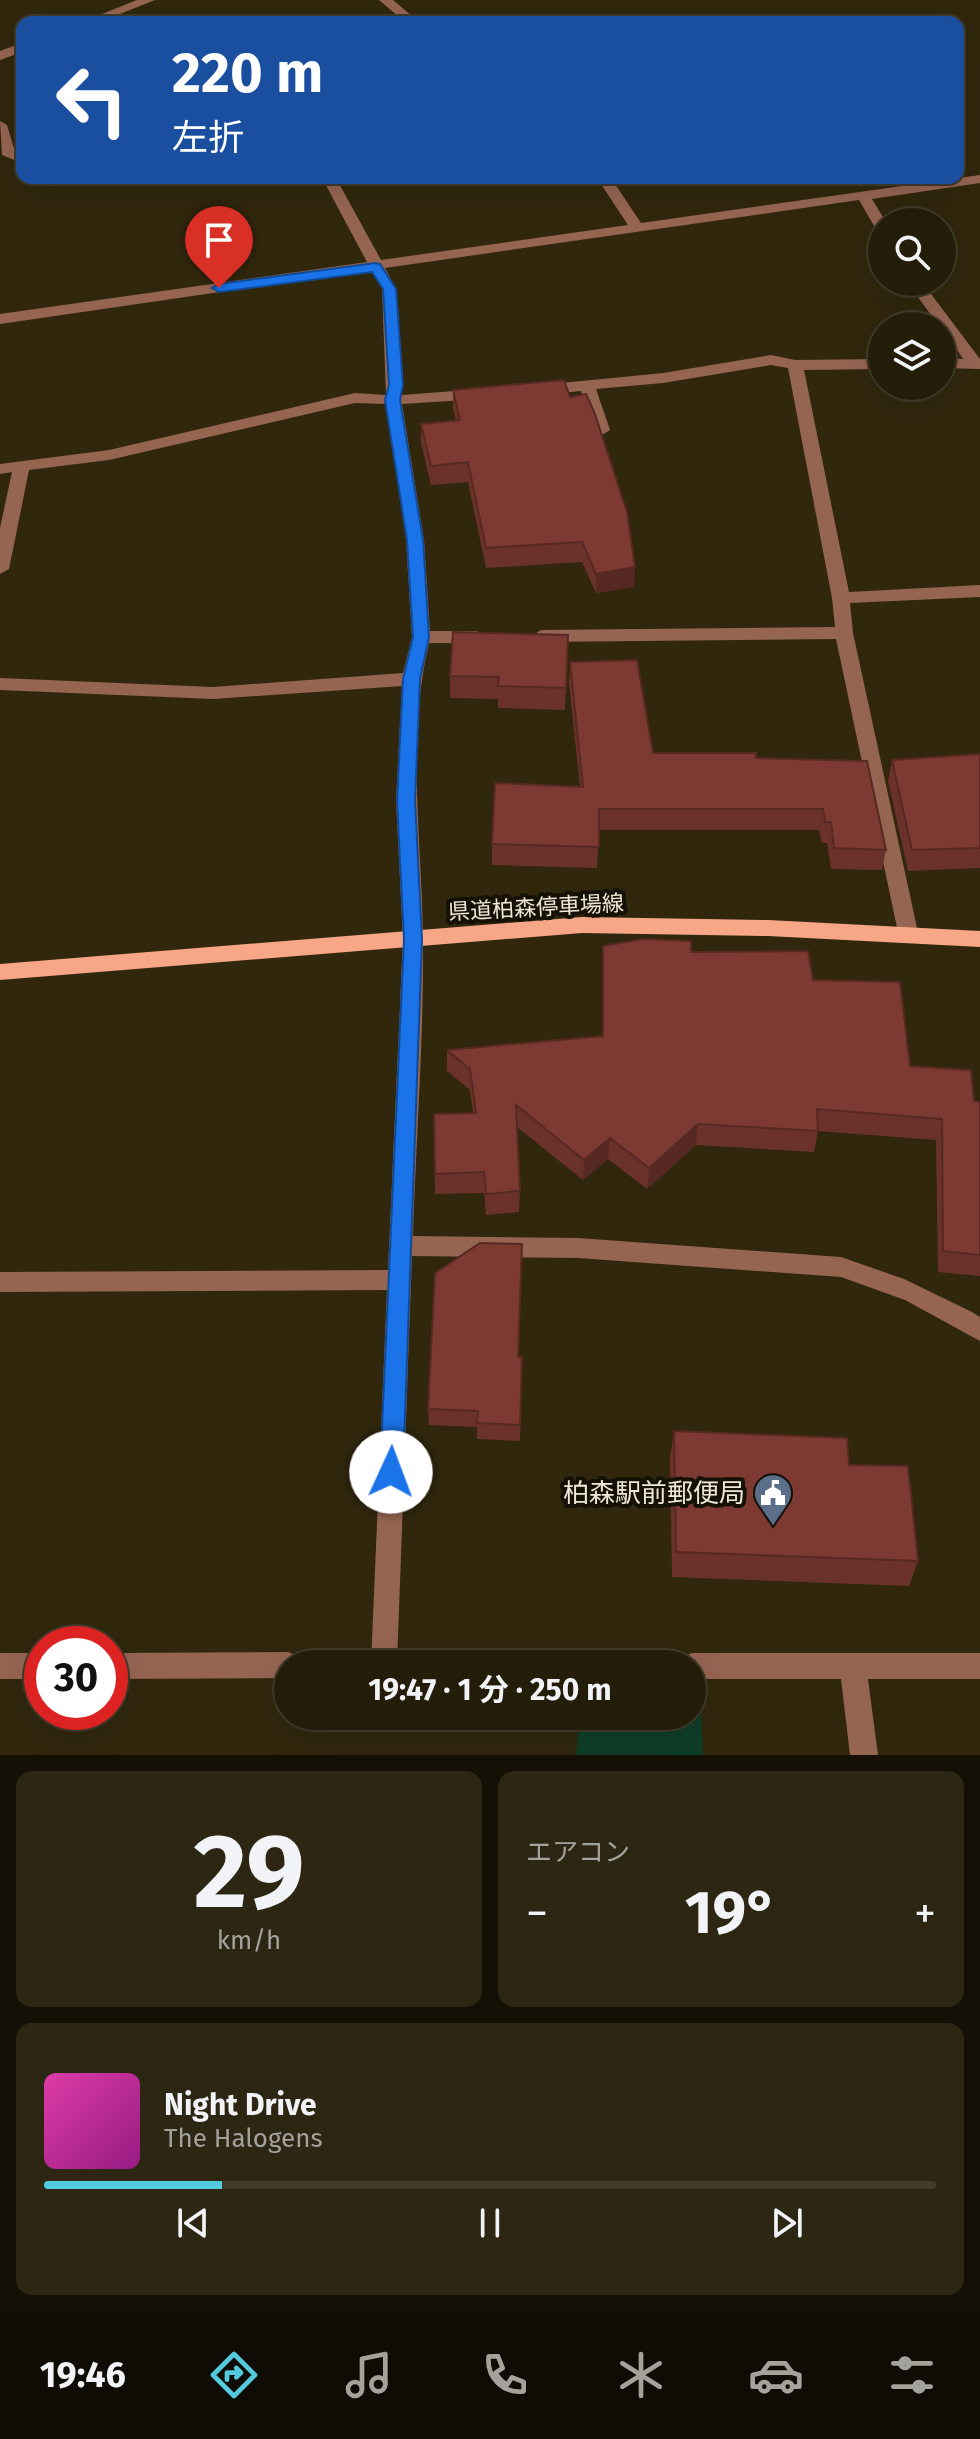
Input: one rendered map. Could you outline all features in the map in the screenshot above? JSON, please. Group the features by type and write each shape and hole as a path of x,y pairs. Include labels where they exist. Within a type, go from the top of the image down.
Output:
{"main road":[{"name":"県道柏森停車場線","path":"0,972 582,925 768,928 980,939"}],"street":[{"path":"105,16 149,0"},
{"path":"385,0 405,16"},
{"path":"0,125 9,155 16,157"},
{"path":"332,184 389,289 396,385 393,400 415,540 421,637 411,679 406,801 413,939 385,1650"},
{"path":"608,184 638,230"},
{"path":"0,319 948,184"},
{"path":"864,197 870,208"},
{"path":"925,296 976,363"},
{"path":"527,391 587,386 771,360 795,365 868,364"},
{"path":"795,365 841,598 844,633 909,937"},
{"path":"587,386 602,430"},
{"path":"0,469 109,455 355,398 393,400 498,393"},
{"path":"0,569 21,467"},
{"path":"841,598 980,591"},
{"path":"527,636 844,633"},
{"path":"421,637 497,637"},
{"path":"0,684 213,693 411,679"},
{"path":"402,1246 578,1248 841,1267 879,1278 947,1309 980,1330"},
{"path":"0,1282 399,1280"},
{"path":"128,1666 274,1665"},
{"path":"0,1666 24,1666"},
{"path":"706,1666 980,1666"},
{"path":"853,1666 864,1755"}],"green space":[{"path":"579,1730 702,1730 703,1755 576,1755"}],"building":[{"path":"564,380 570,397 586,394 595,414 627,512 635,567 596,574 582,542 486,548 468,462 431,466 421,424 460,420 453,390"},
{"path":"453,632 568,635 566,688 498,686 499,677 450,676"},
{"path":"637,660 653,753 756,753 756,758 867,761 886,850 834,848 831,822 825,822 823,809 599,809 599,847 492,844 495,783 583,787 570,662"},
{"path":"980,754 980,848 912,850 892,760"},
{"path":"643,939 691,941 691,952 808,951 813,980 900,982 910,1066 971,1070 974,1101 980,1102 980,1255 943,1251 942,1119 817,1109 818,1131 698,1124 649,1168 610,1138 584,1160 516,1105 520,1191 486,1194 484,1172 435,1174 434,1114 476,1113 470,1069 447,1050 603,1036 603,946"},
{"path":"480,1243 522,1244 518,1357 522,1357 520,1425 477,1423 478,1411 428,1409 435,1273"},
{"path":"674,1431 847,1438 849,1465 908,1466 918,1561 676,1552"}],"place":[{"name":"柏森駅前郵便局","path":"773,1527"}],"route":[{"path":"219,288 375,267 389,289 396,385 393,400 415,540 421,637 411,679 406,801 413,939 391,1472"}]}
